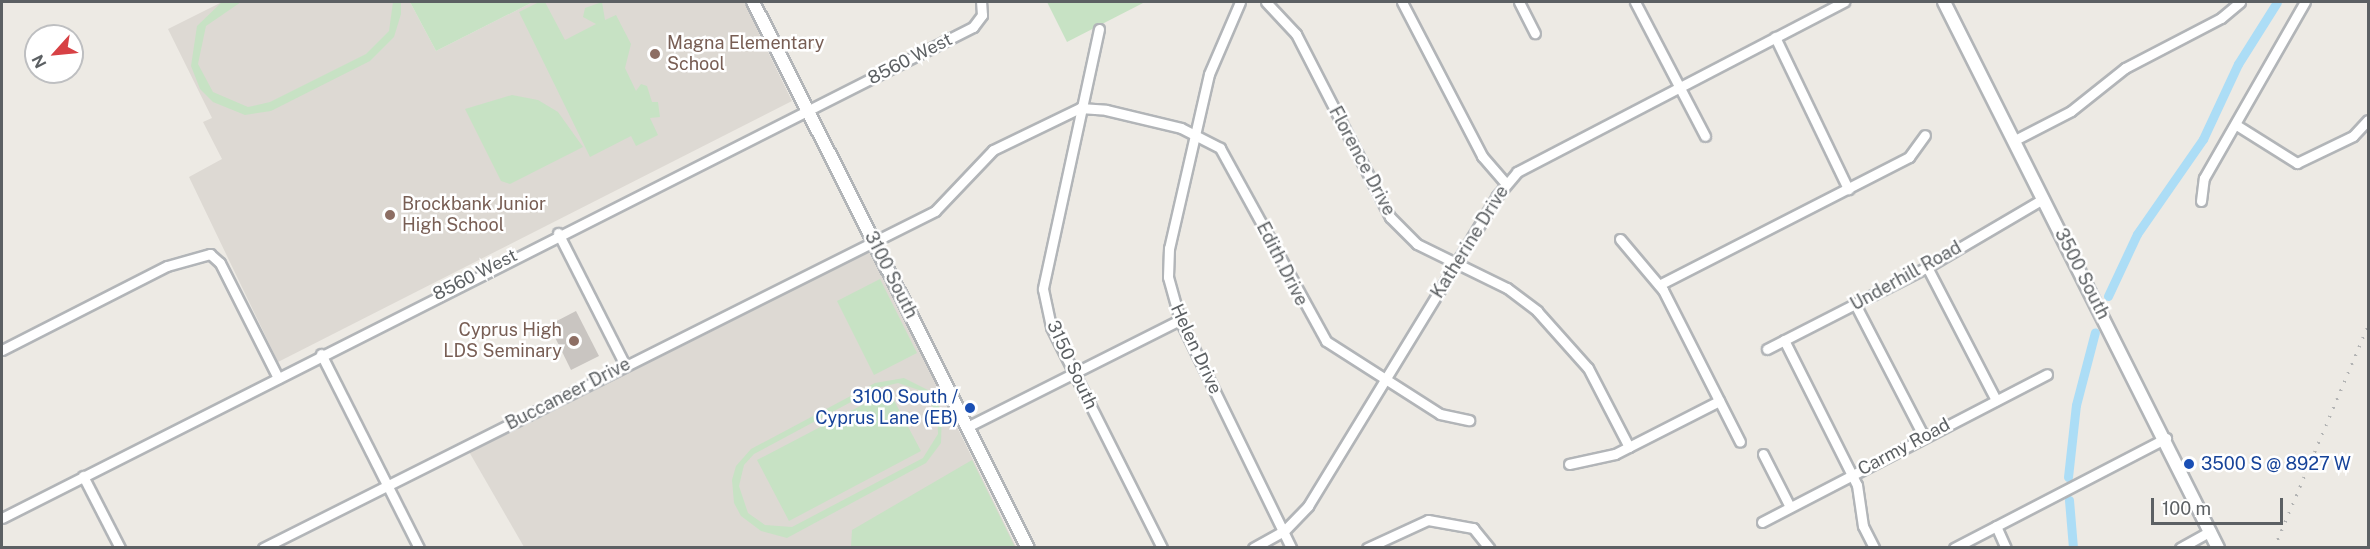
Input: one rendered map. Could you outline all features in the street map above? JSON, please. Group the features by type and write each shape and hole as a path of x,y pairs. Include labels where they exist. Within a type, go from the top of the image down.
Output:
{"street":[{"name":"8560 West","path":"2,518 558,233 973,27 981,18 981,2"},
{"name":"Helen Drive","path":"1240,2 1209,74 1169,248 1170,292 1180,320 1291,548"},
{"name":"Florence Drive","path":"1266,2 1296,34 1390,217 1417,244 1455,266 1523,298 1574,348 1629,447"},
{"path":"1402,2 1482,156 1506,184"},
{"path":"1519,2 1535,33"},
{"path":"1635,2 1704,136"},
{"name":"Katherine Drive","path":"1253,548 1284,531 1308,506 1506,184 1533,161 1844,2"},
{"name":"3500 South","path":"1944,2 2166,438 2218,548"},
{"path":"2013,141 2071,111 2125,68 2221,18 2240,2"},
{"path":"2201,201 2204,178 2238,126 2305,2"},
{"name":"3100 South","path":"757,3 808,110 1028,548"},
{"name":"3150 South","path":"1099,29 1080,108 1043,289 1051,327 1162,548"},
{"path":"1774,37 1848,189"},
{"path":"1080,108 1106,110 1197,134"},
{"name":"Buccaneer Drive","path":"263,548 873,240 935,211 993,150 1080,108"},
{"path":"2238,126 2296,163 2353,135 2368,120"},
{"name":"Edith Drive","path":"1197,134 1229,158 1316,329 1337,351 1440,414 1469,420"},
{"path":"1659,285 1909,157 1925,135"},
{"name":"Underhill Road","path":"1767,350 1927,267 2043,199"},
{"path":"558,233 625,365"},
{"path":"1620,239 1659,285 1740,442"},
{"path":"2,350 191,256 210,254 220,263 278,378"},
{"path":"1927,267 1996,400"},
{"path":"1855,304 1924,436"},
{"path":"967,427 1180,320"},
{"path":"1784,340 1851,475 1863,526 1874,548"},
{"path":"321,354 419,548"},
{"name":"Carmy Road","path":"1762,522 2047,374"},
{"path":"1569,464 1599,460 1719,401"},
{"path":"1954,548 2166,438"},
{"path":"1763,454 1790,507"},
{"path":"83,476 120,548"},
{"path":"1367,548 1383,544 1428,520 1473,528 1489,548"},
{"path":"1995,526 2006,548"},
{"path":"2180,548 2211,531"}],"shaded area":[{"name":"Brockbank Junior High School","path":"222,2 410,2 436,51 533,2 744,2 792,101 278,362 189,177 222,159 203,122 212,118 168,29"},
{"path":"864,251 872,254 1016,547 524,547 468,450"}],"green space":[{"path":"222,2 241,2 206,26 198,64 213,92 248,107 270,102 366,54 389,31 393,2 401,2 401,14 394,37 370,61 271,111 245,115 213,102 200,89 191,66 197,26"},
{"path":"410,2 533,2 436,51"},
{"path":"539,2 545,2 565,40 596,24 583,17 585,8 602,2 605,20 616,15 631,44 625,68 636,91 641,84 647,86 652,102 658,102 660,117 650,118 658,135 636,146 631,136 590,157 519,12"},
{"path":"1047,2 1145,2 1067,42"},
{"path":"512,95 538,100 558,112 583,147 510,184 501,181 465,109"},
{"path":"880,279 917,353 874,375 837,301"},
{"path":"904,378 930,391 942,411 941,443 926,463 787,538 761,531 741,516 734,503 732,480 736,466 751,449 875,383","holes":["898,383 919,390 937,412 938,434 923,458 792,527 765,525 748,513 739,486 744,465 754,454 877,388"]},
{"path":"889,391 921,451 789,521 757,460"},
{"path":"972,460 1015,547 851,547 852,530"}],"building":[{"name":"Cyprus High LDS Seminary","path":"576,311 599,356 571,370 549,325"}],"waterway":[{"path":"2108,296 2137,234 2203,139 2238,64 2277,2"},
{"path":"2068,477 2076,405 2095,332"},
{"path":"2069,500 2073,548"}],"railway":[{"path":"2274,548 2368,325"}],"place":[{"name":"Magna Elementary School","path":"655,54"},
{"name":"Brockbank Junior High School","path":"390,215"},
{"name":"Cyprus High LDS Seminary","path":"574,341"},
{"name":"3100 South / Cyprus Lane (EB)","path":"970,408"},
{"name":"3500 S @ 8927 W","path":"2189,464"}]}
